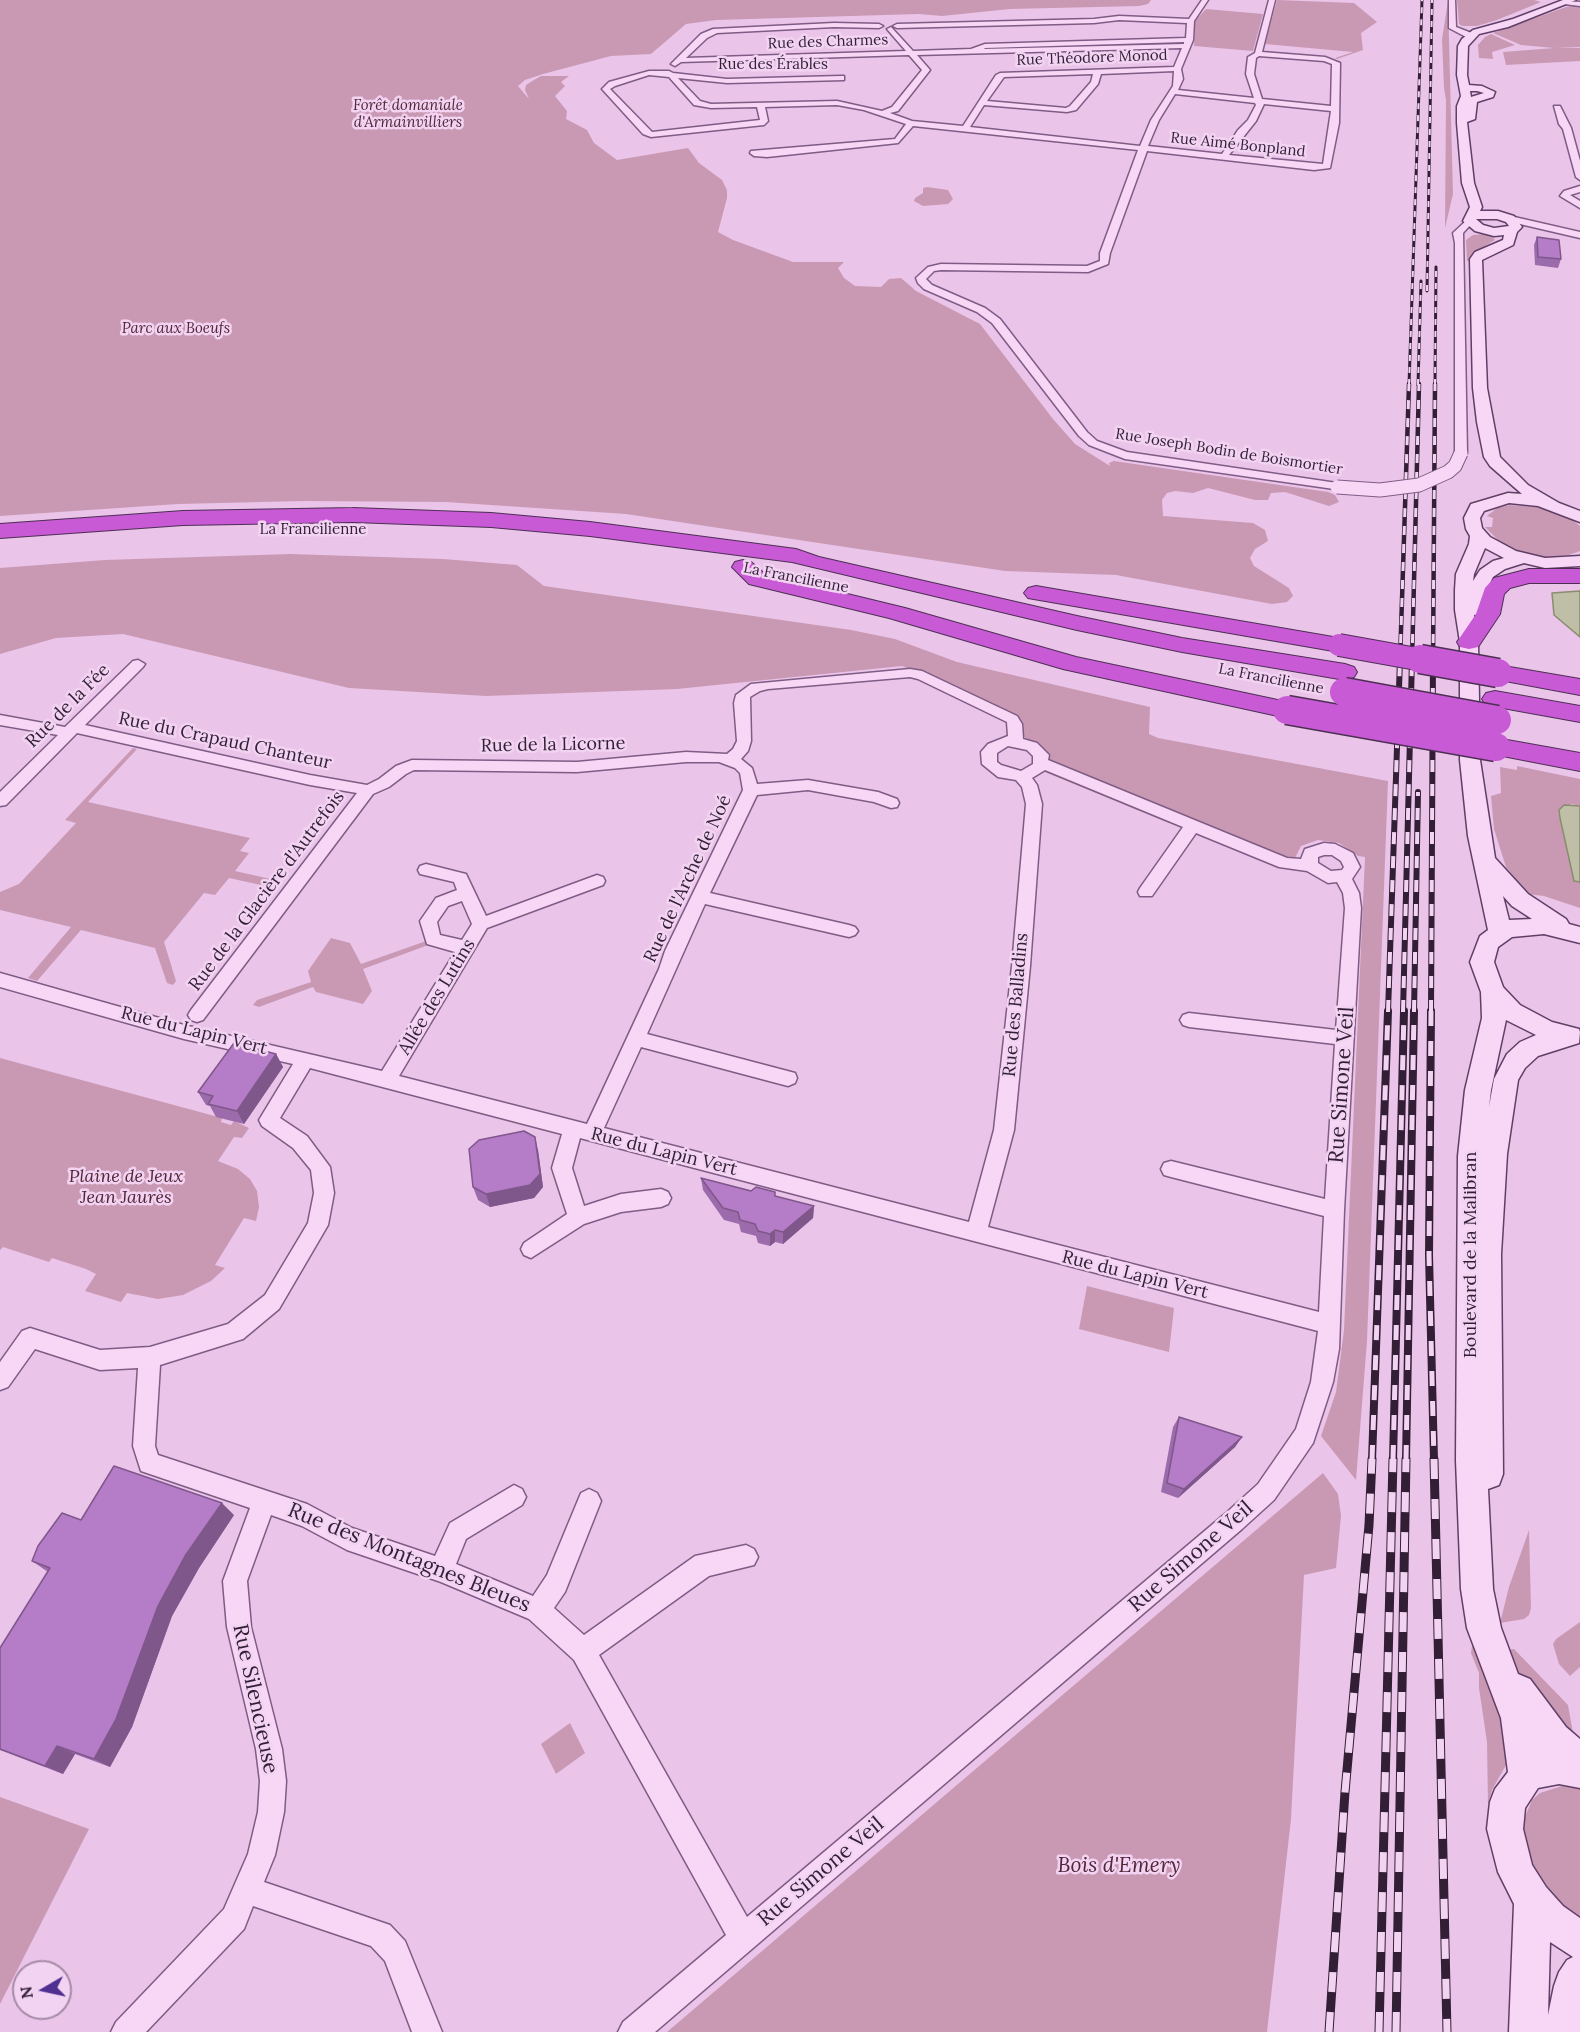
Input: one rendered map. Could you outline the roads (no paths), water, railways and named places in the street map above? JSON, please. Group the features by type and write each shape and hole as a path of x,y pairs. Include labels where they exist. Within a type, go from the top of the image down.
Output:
{"highway":[{"name":"La Francilienne","path":"0,531 171,519 353,515 531,523 704,542 796,556 812,562 1344,682 1496,710 1580,735"},
{"name":"La Francilienne","path":"0,543 180,532 371,530 513,538 584,545 743,567 907,600 1204,666 1344,682"},
{"path":"796,556 816,554 1580,687"},
{"path":"1469,642 1488,614 1493,593 1502,583 1577,566"},
{"path":"743,567 757,579 897,614 1072,664 1287,710 1580,762"},
{"name":"La Francilienne","path":"1496,710 1580,714"}],"main road":[{"path":"1471,218 1476,207 1468,183 1462,106 1466,90 1462,75 1462,54 1465,41 1569,2"},
{"path":"1476,35 1471,42 1468,76 1481,92"},
{"path":"1466,90 1481,92"},
{"path":"1466,148 1470,123 1470,102 1481,92"},
{"path":"1473,196 1508,223 1509,242 1477,257 1476,263 1480,388 1492,457 1522,488 1570,511"},
{"path":"1471,218 1508,223"},
{"path":"1471,218 1491,231 1500,242 1493,249"},
{"path":"1491,231 1508,223"},
{"path":"1485,422 1484,465 1498,494 1498,500"},
{"path":"1570,511 1530,499 1498,500 1483,505 1474,513 1472,524 1479,535 1501,551 1521,559 1577,566"},
{"path":"1479,535 1478,544 1465,574 1464,610 1469,642 1470,760 1479,836 1500,932"},
{"path":"1469,642 1476,593 1482,580 1492,568 1521,559"},
{"path":"1486,861 1520,900 1572,932"},
{"path":"1572,932 1534,925 1514,927 1500,932 1488,942 1482,962 1483,971 1493,992 1503,1003 1524,1019 1545,1029 1575,1037"},
{"name":"Boulevard de la Malibran","path":"1493,992 1494,1018 1478,1090 1471,1156 1471,1448 1477,1589 1487,1640 1518,1718 1526,1776"},
{"name":"Boulevard de la Malibran","path":"1475,1521 1488,1494 1487,1254 1494,1154 1506,1079 1516,1061 1537,1044 1575,1037"},
{"name":"Boulevard de la Malibran","path":"1487,1640 1534,1715 1554,1739 1580,1762"},
{"path":"1580,1770 1559,1766 1547,1767 1526,1776 1508,1802 1505,1829 1516,1872 1533,1900 1550,1919 1580,1941"},
{"path":"1528,2032 1533,1900"},
{"path":"1564,2032 1573,1986 1580,1973"}],"street":[{"name":"Rue Joseph Bodin de Boismortier","path":"1205,0 1191,21 1188,43 1177,69 1179,79 1174,92 1155,120 1105,253 1105,262 1098,266 1077,269 941,267 924,273 921,278 922,283 981,310 996,321 1083,434 1093,443 1125,455 1337,487 1380,490 1419,485 1448,472 1455,466 1461,453 1460,243 1458,233 1471,218"},
{"path":"1224,157 1241,132 1252,121 1260,105 1250,74 1252,57 1258,54 1272,0"},
{"path":"1452,0 1453,28 1456,31 1476,35"},
{"path":"1569,2 1580,4"},
{"path":"894,27 1082,22 1137,18 1191,21"},
{"path":"883,113 895,109 926,70 894,27 888,24 725,30 704,36 669,73 697,103 703,105 822,107 850,105 911,123 1144,148"},
{"name":"Rue des Charmes","path":"682,57 979,48 1031,55 1188,43"},
{"name":"Rue Aimé Bonpland","path":"1144,148 1314,167 1327,166 1335,123 1333,109 1336,63 1258,54"},
{"name":"Rue Théodore Monod","path":"965,129 999,77 1010,74 1031,55 1098,71 1177,69"},
{"path":"983,103 1067,110 1073,108 1095,82 1098,71"},
{"name":"Rue des Érables","path":"761,105 764,121 761,123 651,135 607,92 612,84 639,74 669,73 727,81 843,76 834,87"},
{"path":"1174,92 1333,109"},
{"path":"822,107 827,95"},
{"path":"1557,108 1563,124 1568,128 1580,177"},
{"path":"754,153 767,154 898,141 911,123"},
{"path":"1580,189 1564,196 1580,205"},
{"path":"1508,223 1554,228 1580,235"},
{"path":"1554,228 1574,223"},
{"path":"1460,243 1470,233 1491,231"},
{"name":"Rue de la Fée","path":"0,801 138,664"},
{"path":"730,760 740,751 744,741 741,703 743,695 756,687 910,673 922,675 1012,719 1016,724 1016,741"},
{"name":"Rue du Crapaud Chanteur","path":"0,720 72,731 368,790"},
{"path":"1007,741 1016,741 1037,750 1041,755 1041,763 1036,771 1021,776 1003,773 996,769 988,758 993,747 1007,741"},
{"name":"Rue de la Licorne","path":"368,790 384,783 412,765 577,767 686,757 720,757 730,760"},
{"name":"Rue de l'Arche de Noé","path":"578,1217 562,1168 636,1038 674,951 751,789 747,772 730,760"},
{"path":"1041,763 1285,863 1311,866 1328,877 1342,877 1352,867 1347,857 1335,850 1322,849 1311,853 1309,861 1311,866"},
{"name":"Rue des Balladins","path":"976,1234 1004,1130 1021,966 1034,804 1029,785 1021,776"},
{"path":"751,789 808,785 878,798 891,803"},
{"name":"Rue de la Glacière d'Autrefois","path":"197,1015 368,790"},
{"path":"1146,892 1192,826"},
{"name":"Allée des Lutins","path":"386,1081 481,924 460,878 426,870"},
{"name":"Rue Simone Veil","path":"633,2032 1266,1492 1305,1435 1322,1382 1328,1349 1334,1210 1353,908 1351,893 1342,877"},
{"path":"481,924 597,881"},
{"path":"467,893 442,902 428,921 433,940 467,948"},
{"path":"700,897 849,931"},
{"name":"Rue du Lapin Vert","path":"0,980 197,1035 305,1059 1329,1324"},
{"path":"172,1028 187,1015 197,1015 204,1019 197,1035"},
{"path":"1189,1020 1344,1038"},
{"path":"636,1038 788,1078"},
{"path":"0,1380 30,1338 100,1360 150,1357 180,1350 234,1332 272,1302 318,1225 324,1193 320,1167 300,1142 269,1120 305,1059"},
{"path":"1171,1169 1334,1210"},
{"path":"531,1249 578,1217 621,1203 661,1198"},
{"name":"Rue des Montagnes Bleues","path":"150,1357 144,1446 149,1463 307,1516 347,1538 441,1569 538,1610 583,1651 743,1938"},
{"path":"441,1569 458,1531 513,1497"},
{"name":"Rue Silencieuse","path":"126,2032 234,1919 261,1855 271,1812 273,1781 269,1749 239,1627 235,1581 264,1501"},
{"path":"538,1610 555,1583 589,1501"},
{"path":"583,1651 704,1565 746,1557"},
{"path":"247,1890 380,1935 395,1951 428,2032"}],"railway":[{"path":"1409,385 1422,0"},
{"path":"1427,291 1432,0"},
{"path":"1435,385 1436,267"},
{"path":"1418,385 1421,281"},
{"path":"1400,661 1409,384"},
{"path":"1412,661 1419,384"},
{"path":"1433,661 1435,384"},
{"path":"1388,1012 1400,659"},
{"path":"1403,1012 1412,659"},
{"path":"1431,1012 1433,659"},
{"path":"1414,1012 1418,792"},
{"path":"1372,1460 1388,1011"},
{"path":"1393,1460 1404,1011"},
{"path":"1406,1460 1414,1011"},
{"path":"1431,1011 1429,1255 1434,1460"},
{"path":"1329,2032 1345,1792 1369,1525 1372,1459"},
{"path":"1379,2032 1393,1459"},
{"path":"1396,2032 1406,1459"},
{"path":"1434,1459 1447,2032"}],"park label":[{"name":"Forêt domaniale d'Armainvilliers","path":"408,114"},
{"name":"Parc aux Boeufs","path":"176,329"},
{"name":"Plaine de Jeux Jean Jaurès","path":"126,1187"},
{"name":"Bois d'Emery","path":"1119,1866"}]}
